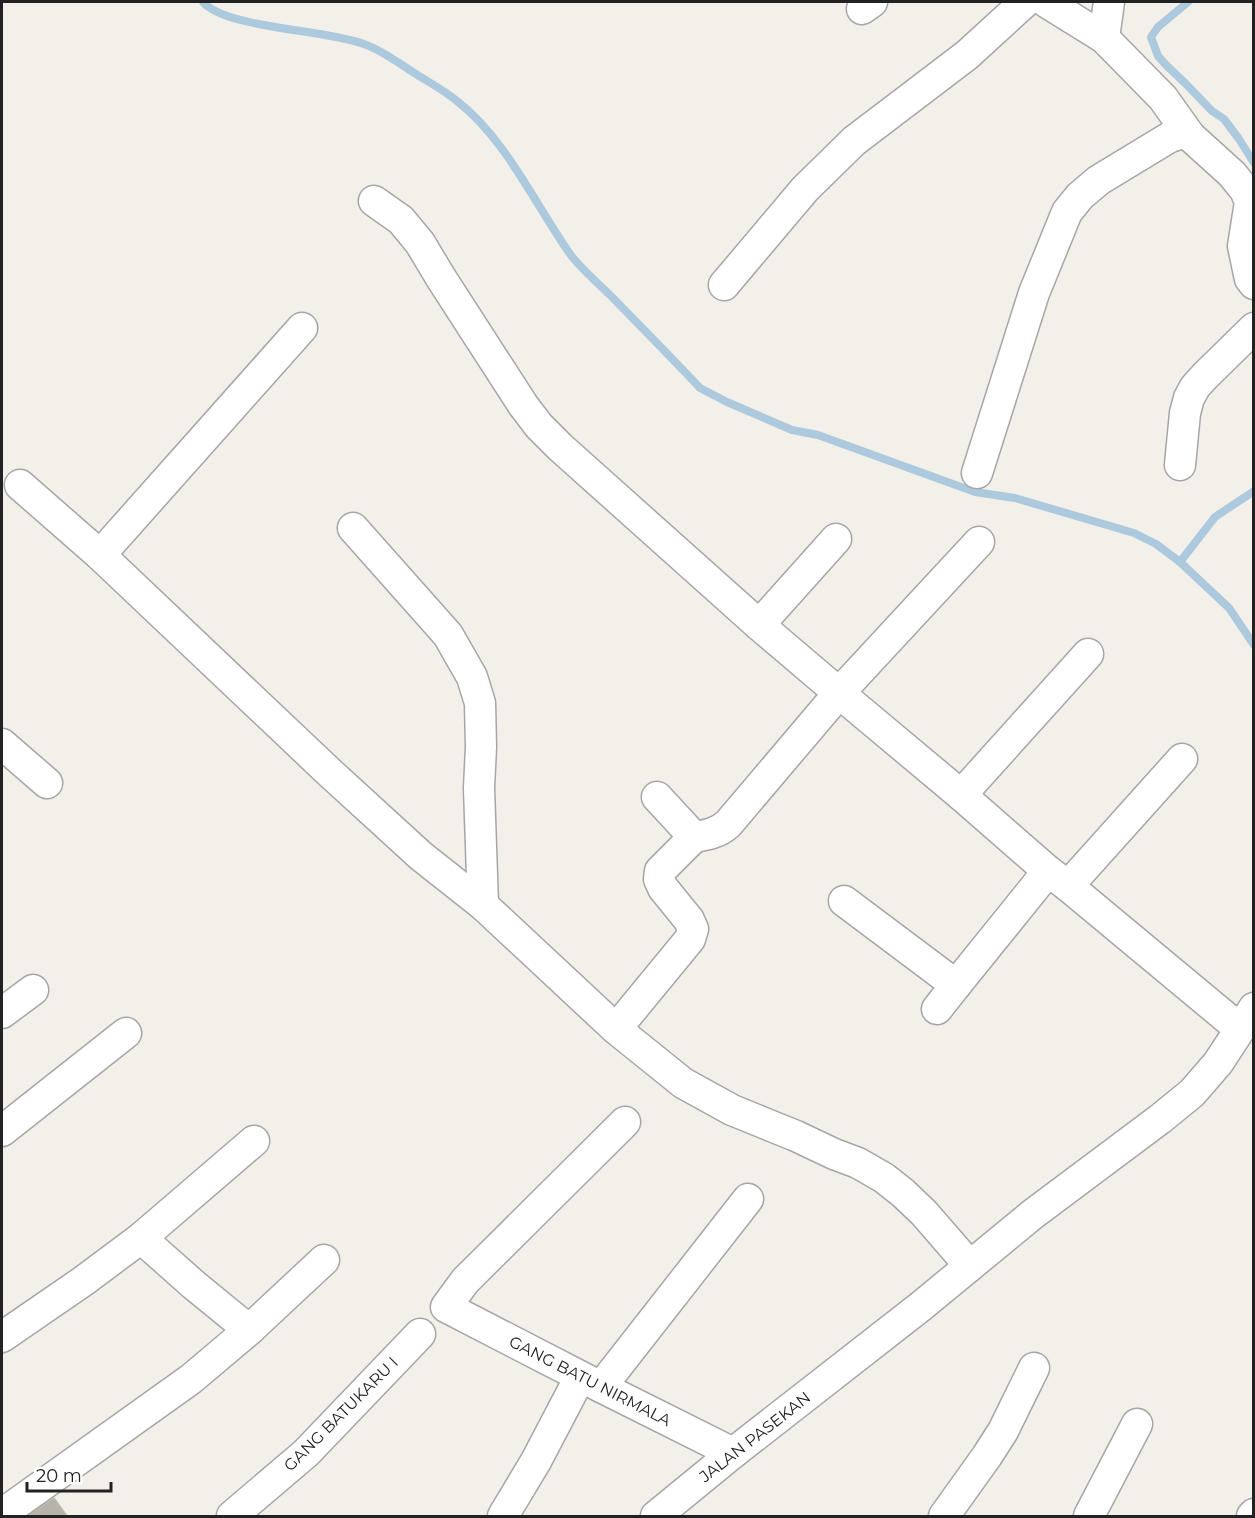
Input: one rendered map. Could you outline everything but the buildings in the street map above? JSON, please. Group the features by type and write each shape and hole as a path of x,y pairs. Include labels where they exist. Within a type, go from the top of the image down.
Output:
{"street":[{"path":"724,285 805,189 854,141 968,55 1025,2"},
{"path":"1046,2 1104,38 1164,98 1190,136 1232,174 1245,190 1252,201 1243,246 1250,279 1254,284"},
{"path":"1104,38 1109,2"},
{"path":"977,473 1034,293 1067,212 1080,196 1099,180 1170,137 1182,134 1190,136"},
{"path":"374,201 401,220 420,243 504,376 539,426 577,462 759,625 1058,879 1247,1018"},
{"path":"100,555 302,328"},
{"path":"1180,465 1185,413 1195,387 1254,328"},
{"path":"20,485 100,555 404,841 483,905 615,1029 683,1083 732,1110 858,1163 884,1178 924,1213 970,1266"},
{"path":"352,528 448,635 472,677 480,703 479,788 483,905"},
{"path":"759,625 836,539"},
{"path":"615,1029 690,939 693,930 689,920 663,888 659,879 660,871 694,837 722,830 838,693 979,542"},
{"path":"960,795 1088,654"},
{"path":"2,744 47,783"},
{"path":"937,1009 956,985 1058,879 1182,759"},
{"path":"657,797 694,837"},
{"path":"844,901 956,985"},
{"path":"2,1013 33,990"},
{"name":"JALAN PASEKAN","path":"656,1516 1033,1214 1094,1170 1192,1093 1218,1063 1247,1018"},
{"path":"2,1131 126,1033"},
{"name":"GANG BATU NIRMALA","path":"626,1122 465,1281 446,1307 734,1453"},
{"path":"2,1337 141,1238 254,1141"},
{"path":"502,1516 590,1382 748,1199"},
{"path":"141,1238 249,1330"},
{"path":"2,1514 191,1379 249,1330 324,1260"},
{"name":"GANG BATUKARU I","path":"232,1516 306,1454 420,1334"},
{"path":"944,1516 1003,1431 1034,1368"},
{"path":"1089,1516 1137,1424"}],"waterway":[{"path":"203,2 215,11 233,18 364,44 385,54 452,97 474,116 505,152 574,260 700,388 792,430 818,435 975,492 1015,498 1134,533 1156,544 1180,562 1229,608 1254,645"},
{"path":"1188,2 1158,27 1151,37 1158,56 1212,111 1224,119 1254,163"},
{"path":"1180,562 1215,517 1254,491"}]}
